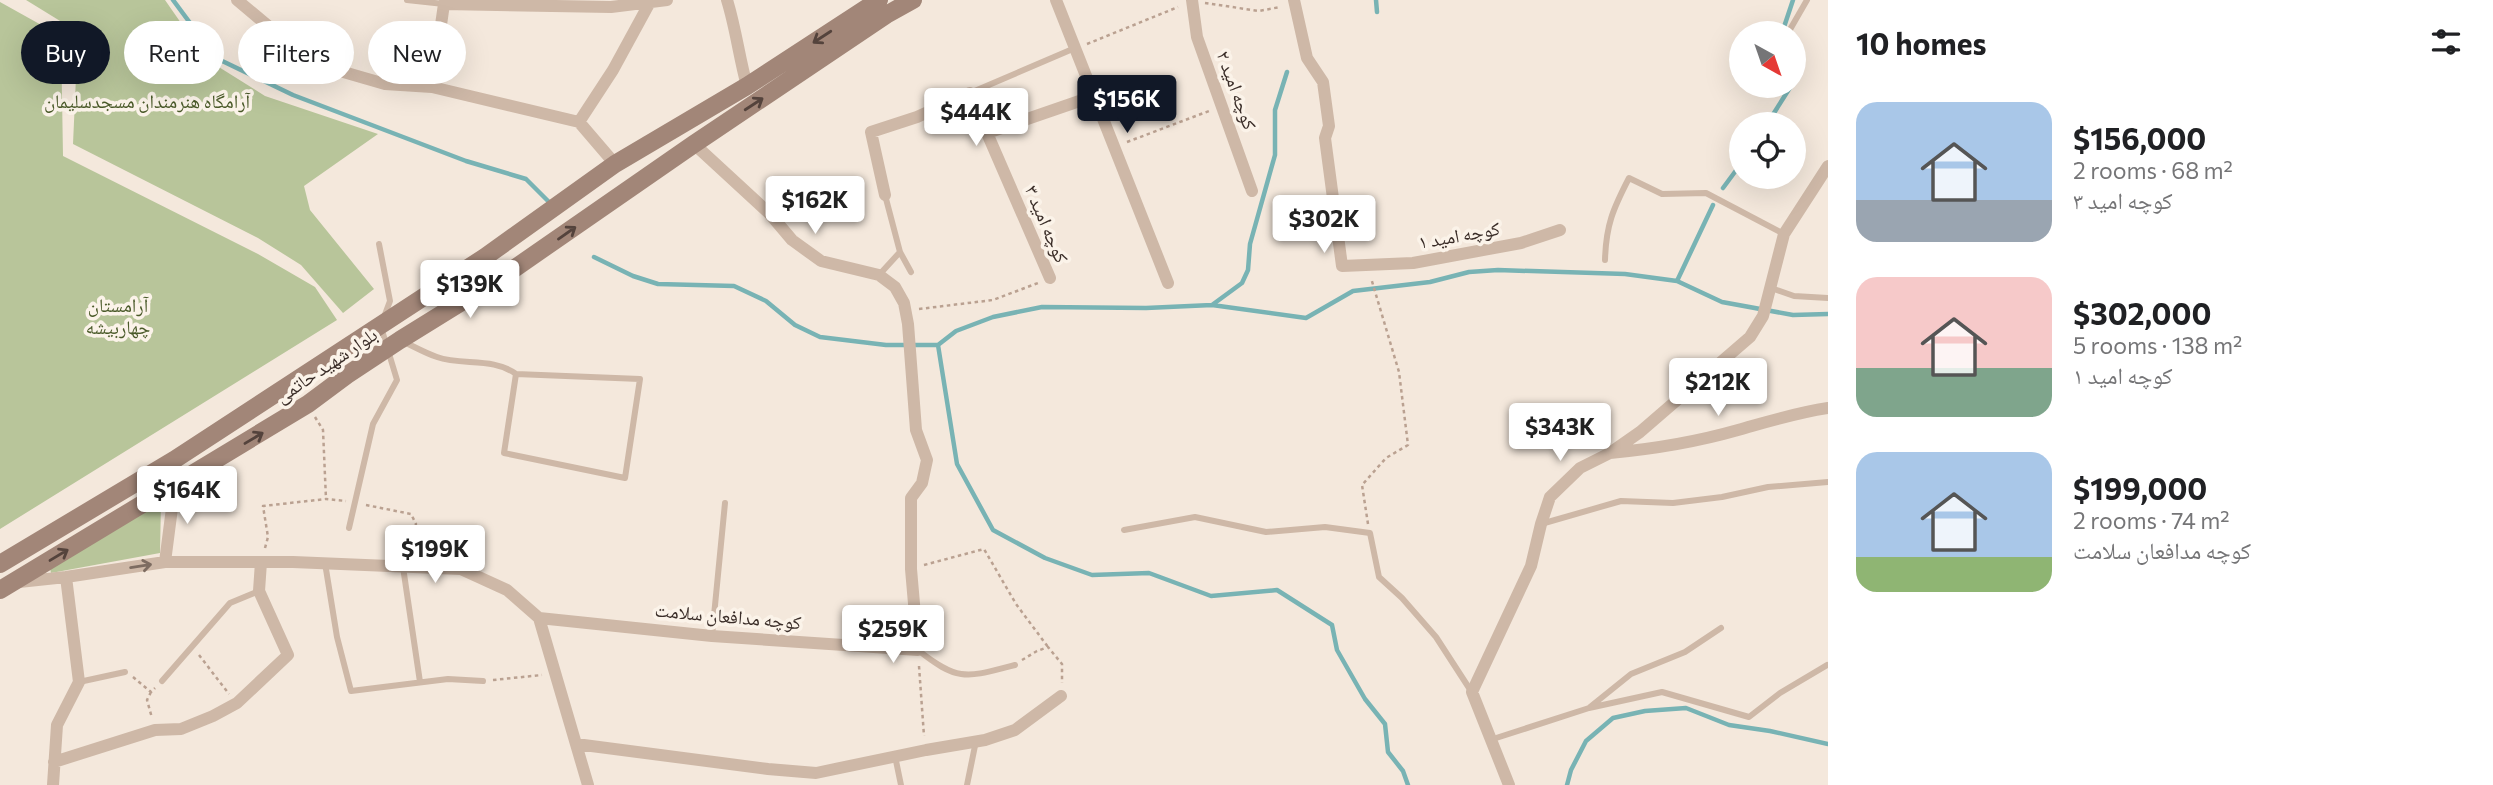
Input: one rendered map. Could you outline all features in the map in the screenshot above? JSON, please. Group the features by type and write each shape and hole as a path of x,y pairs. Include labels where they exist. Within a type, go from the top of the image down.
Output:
{"main road":[{"name":"بلوار شهید حاتمی","path":"0,564 174,460 485,257 615,164 747,86 879,0"},
{"name":"بلوار شهید حاتمی","path":"5,585 308,404 347,375 505,275 886,15 913,0"}],"street":[{"path":"237,0 291,46 333,69 385,84 432,87 579,122 615,164"},
{"path":"432,87 444,5 611,7 667,0"},
{"path":"727,0 736,29 737,51 747,86"},
{"path":"1056,0 1168,283"},
{"name":"کوچه امید ۲","path":"1192,0 1197,37 1252,191"},
{"name":"کوچه امید ۱","path":"1294,0 1307,58 1323,82 1329,126 1325,138 1342,265 1413,263 1521,243 1560,230"},
{"path":"579,122 613,70 649,4"},
{"path":"885,195 871,132 917,117 970,93"},
{"name":"کوچه امید ۳","path":"1050,278 987,133 1094,96"},
{"path":"694,144 770,214 792,240 821,261 879,275 895,287 904,303 916,430 927,460 922,483 911,498 911,569 918,650"},
{"path":"1509,785 1493,739 1472,692 1531,566 1550,497 1580,468 1640,432 1750,337 1763,316 1784,234 1826,173"},
{"path":"1609,453 1658,449 1738,430 1792,413 1828,408"},
{"path":"165,562 175,485 174,460"},
{"path":"5,585 165,562 261,562 461,569 506,590 539,618 588,785"},
{"path":"54,762 156,730 181,729 237,703 288,655 260,591 261,562"},
{"path":"52,785 57,725 79,682 66,577"},
{"name":"کوچه مدافعان سلامت","path":"539,618 712,636 918,650"},
{"path":"576,744 816,773 976,741 1015,730 1061,696"}],"lane":[{"path":"407,0 444,5"},
{"path":"1795,21 1807,0"},
{"path":"970,93 1075,48"},
{"path":"1605,260 1606,232 1616,203 1629,178 1662,194 1706,193 1784,234"},
{"path":"885,195 900,252 911,272"},
{"path":"349,528 373,424 397,380 394,345 380,325 390,301 379,244"},
{"path":"879,275 900,252"},
{"path":"1769,294 1828,298"},
{"path":"394,345 438,358 492,364 516,374 640,379 625,478 504,453 516,374"},
{"path":"1541,524 1621,501 1673,503 1722,498 1768,487 1828,482"},
{"path":"712,636 725,503"},
{"path":"1124,530 1195,517 1266,532 1325,527 1370,533 1379,577 1402,598 1436,637 1472,692"},
{"path":"325,564 337,637 351,691 448,679 483,681"},
{"path":"403,566 420,682"},
{"path":"162,681 230,603 260,591"},
{"path":"1589,708 1631,674 1685,652 1721,628"},
{"path":"918,650 937,665 957,675 971,676 1016,665"},
{"path":"1493,739 1589,708 1662,692 1749,717 1780,693 1827,665"},
{"path":"79,682 125,672"},
{"path":"967,785 976,741"},
{"path":"895,756 901,785"}],"path":[{"path":"1114,147 1222,106"},
{"path":"905,310 993,300 1050,278"},
{"path":"1370,533 1362,485 1386,458 1408,444 1399,372 1386,320 1371,278"},
{"path":"308,404 323,430 326,499"},
{"path":"261,562 268,537 263,506 326,499 411,514 416,524 403,566"},
{"path":"911,569 984,550 1016,604 1062,664 1061,696"},
{"path":"1016,665 1048,646"},
{"path":"192,647 237,703"},
{"path":"918,650 926,750"},
{"path":"125,672 151,692"},
{"path":"483,681 555,674"},
{"path":"156,730 147,700 162,681"}],"green space":[{"name":"آرامگاه هنرمندان مسجدسلیمان","path":"26,0 165,0 180,21 124,21 124,84 224,84 224,70 238,79 238,84 246,84 265,96 378,134 304,186 310,210 374,289 343,313 301,265 258,238 73,144 76,84 110,84 110,21 60,21"},
{"name":"آرامستان چهاربیشه","path":"0,2 34,21 21,21 21,84 62,84 63,156 258,254 315,287 337,320 0,529"},
{"path":"161,502 160,553 51,573 50,568"}],"waterway":[{"path":"173,0 216,58 293,95 466,161 526,179 550,203"},
{"path":"1376,0 1377,12"},
{"path":"1786,21 1793,0"},
{"path":"1212,305 1242,283 1248,270 1250,244 1275,155 1275,110 1287,72"},
{"path":"1775,112 1783,98"},
{"path":"1723,188 1729,180"},
{"path":"1677,281 1713,205"},
{"path":"594,257 633,276 658,284 734,286 766,301 795,325 820,337 886,345 938,345 956,331 993,317 1042,307 1146,308 1212,305 1306,318 1353,291 1430,282 1469,272 1498,270 1625,274 1677,281 1722,302 1793,315 1828,314"},
{"path":"938,345 957,464 993,530 1045,558 1092,575 1149,573 1211,596 1277,590 1332,625 1337,650 1365,699 1385,724 1388,752 1403,771 1408,785"},
{"path":"1567,785 1571,770 1586,741 1613,718 1645,711 1686,708 1729,725 1828,744"}]}
